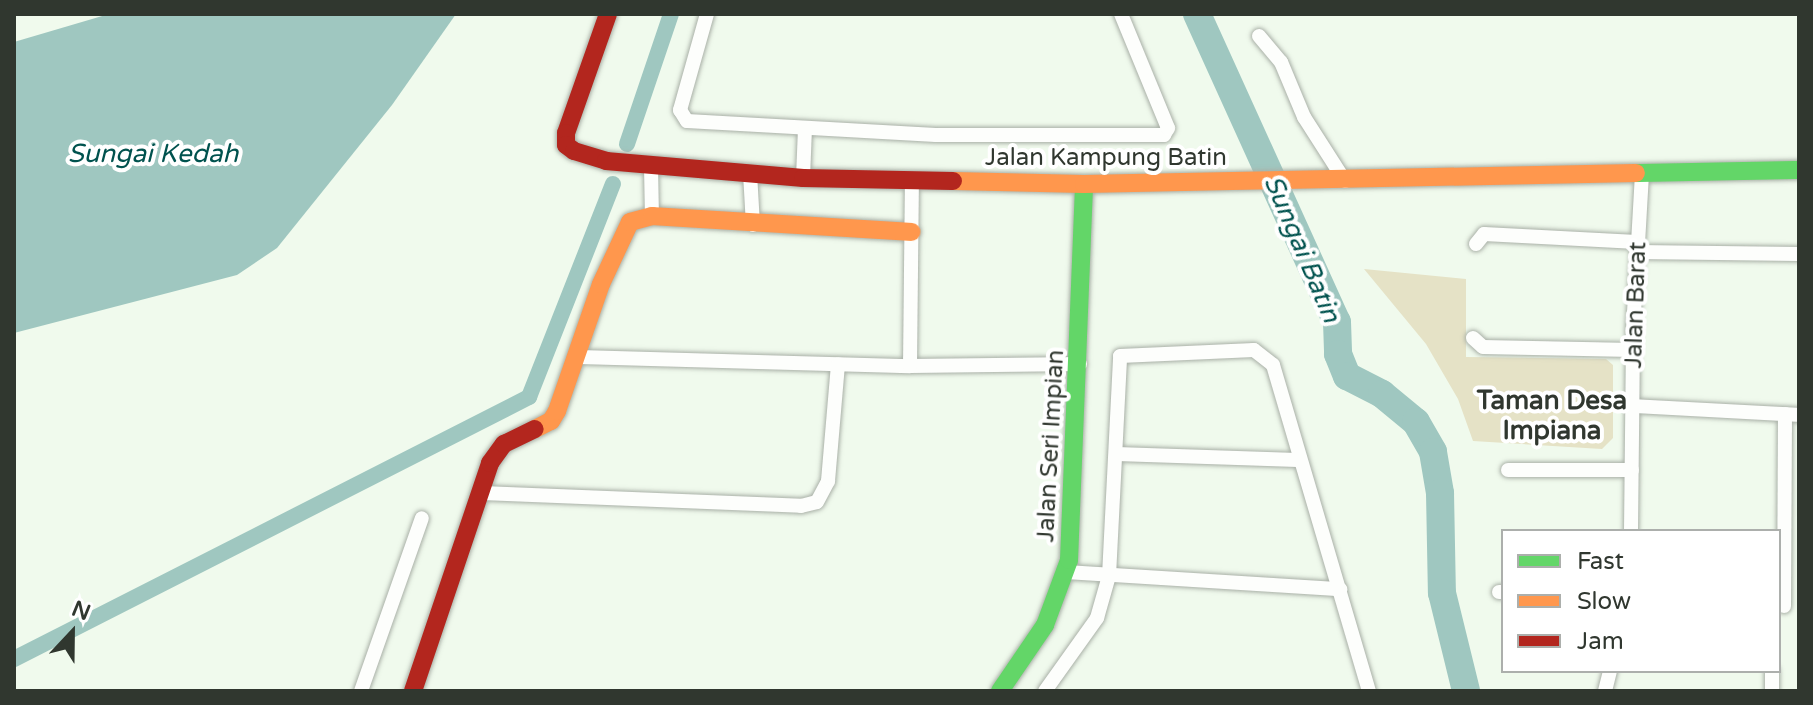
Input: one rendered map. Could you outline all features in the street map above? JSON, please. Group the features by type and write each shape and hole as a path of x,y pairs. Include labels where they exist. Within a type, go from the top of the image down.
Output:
{"street":[{"name":"Jalan Kampung Batin","path":"608,14 566,133 566,145 574,151 606,161 803,178 1084,184 1799,170"},
{"path":"707,14 691,60 680,117 805,129 936,135 1164,135 1168,128 1121,14"},
{"path":"1259,36 1281,62 1304,117 1345,181"},
{"path":"803,178 805,129"},
{"path":"651,166 652,216"},
{"path":"750,173 753,225"},
{"name":"Jalan Barat","path":"1631,529 1633,350 1642,174"},
{"path":"910,366 912,181"},
{"name":"Jalan Seri Impian","path":"1000,691 1045,625 1066,572 1080,364 1084,184"},
{"path":"413,691 495,453 551,421 579,357 624,231 635,218 652,216 753,225 912,232"},
{"path":"1476,244 1484,234 1637,247 1799,254"},
{"path":"1473,338 1483,347 1633,350"},
{"path":"1045,691 1097,618 1109,576 1116,454 1117,361 1125,352 1263,353 1273,365 1298,460 1369,691"},
{"path":"579,357 910,366 1080,364"},
{"path":"482,493 801,506 817,502 828,481 838,364"},
{"path":"1633,406 1792,415 1787,606"},
{"path":"1116,454 1298,460"},
{"path":"1508,470 1632,470"},
{"path":"361,691 422,518"},
{"path":"1066,572 1340,589"}],"shaded area":[{"path":"1364,269 1466,279 1466,357 1606,359 1613,365 1613,438 1602,449 1473,441 1458,399 1426,344"}],"water":[{"name":"Sungai Kedah","path":"109,14 456,14 392,105 277,248 237,275 14,333 14,42"}],"waterway":[{"path":"627,144 671,14"},
{"name":"Sungai Batin","path":"1197,14 1337,322 1338,354 1347,376 1382,394 1416,422 1433,452 1440,493 1442,593 1466,691"},
{"path":"14,659 529,397 613,184"}],"traffic: fast":[{"path":"1636,173 1799,170"},
{"path":"1000,691 1045,625 1069,560 1084,184"}],"traffic: slow":[{"path":"953,181 1084,184 1636,173"},
{"path":"535,429 551,421 557,411 601,284 630,222 652,216 912,232"}],"traffic: jam":[{"path":"608,14 566,133 566,145 574,151 606,161 803,178 953,181"},
{"path":"413,691 490,463 504,444 535,429"}],"district":[{"name":"Taman Desa Impiana","path":"1552,416"}]}
